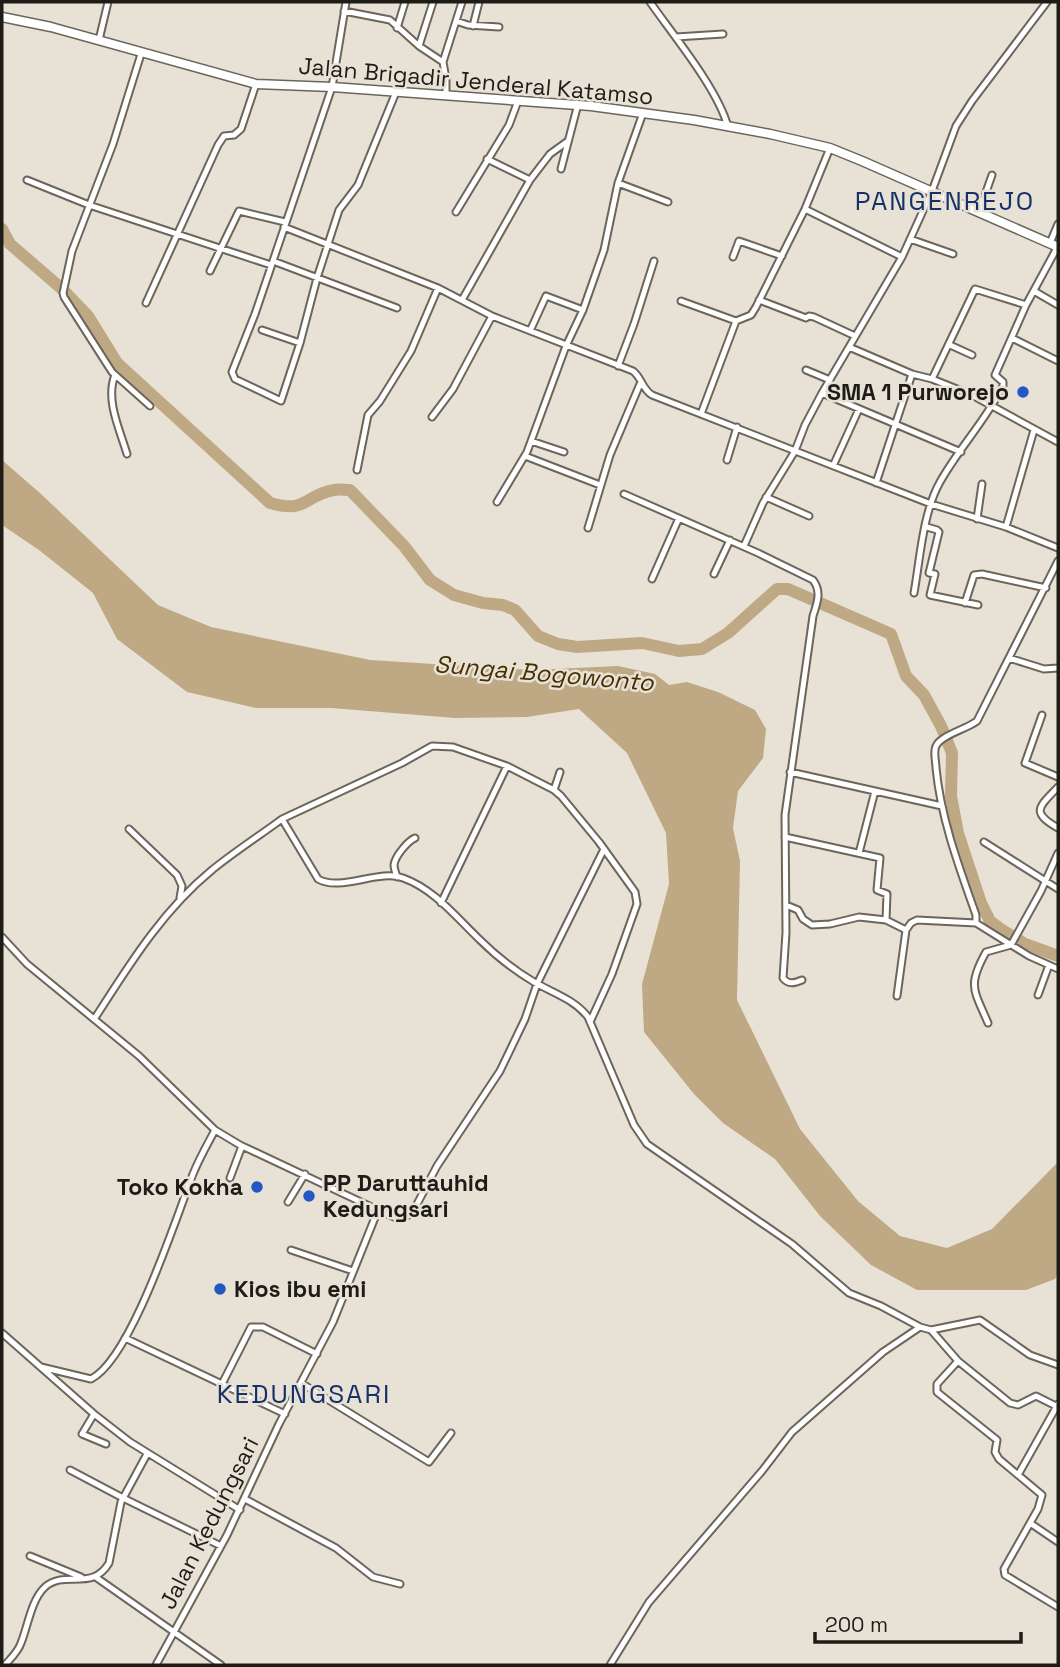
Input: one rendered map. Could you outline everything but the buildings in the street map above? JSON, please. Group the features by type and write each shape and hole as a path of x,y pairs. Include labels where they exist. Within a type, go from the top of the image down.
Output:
{"main road":[{"name":"Jalan Brigadir Jenderal Katamso","path":"2,17 51,27 256,84 578,104 792,138 830,148 1055,245"}],"street":[{"path":"99,40 108,2"},
{"path":"346,2 332,87 232,376 281,401 339,210 358,185 396,92"},
{"path":"397,28 405,2"},
{"path":"419,46 433,2"},
{"path":"446,95 443,62 462,2"},
{"path":"473,26 479,2"},
{"path":"651,2 720,106 728,127"},
{"path":"744,547 766,497 795,451 822,393 902,257 932,191 956,126 1002,60 1048,2"},
{"path":"344,11 390,20 419,46 443,62"},
{"path":"456,21 473,26 499,27"},
{"path":"676,37 723,34"},
{"path":"141,54 113,144 72,251 64,297 115,375 150,406"},
{"path":"146,303 223,136 234,135 241,129 256,84"},
{"path":"456,212 509,125 518,101"},
{"path":"561,169 578,104"},
{"path":"497,502 525,456 566,346 583,310 604,250 618,183 643,113"},
{"path":"462,300 530,180 550,154 568,141"},
{"path":"681,301 736,321 751,315 805,209 830,148"},
{"path":"487,159 530,180"},
{"path":"979,212 992,174"},
{"path":"27,180 89,205 317,278 397,308"},
{"path":"618,183 668,202"},
{"path":"805,209 902,257"},
{"path":"210,271 239,211 285,224 438,288 492,316 618,366 637,375 646,392 652,396 931,505 1006,527 1058,548"},
{"path":"914,593 931,505 940,482 992,407 1003,386 1003,382 995,375 1055,245 1058,224"},
{"path":"910,239 953,254"},
{"path":"733,257 738,242 782,256"},
{"path":"618,366 635,324 654,261"},
{"path":"357,470 368,415 380,401 411,351 438,288"},
{"path":"932,379 975,289 1027,306"},
{"path":"1034,291 1058,305"},
{"path":"530,331 546,296 583,310"},
{"path":"759,300 806,318 814,317 855,336"},
{"path":"432,417 453,390 492,316"},
{"path":"701,414 736,321"},
{"path":"262,330 300,343"},
{"path":"1012,338 1058,361"},
{"path":"950,345 972,355"},
{"path":"849,347 912,374 972,395 1058,442"},
{"path":"806,370 830,380"},
{"path":"876,483 912,374"},
{"path":"115,375 111,397 127,454"},
{"path":"587,528 600,485 641,381"},
{"path":"822,393 961,452"},
{"path":"833,466 859,409"},
{"path":"727,460 737,427"},
{"path":"1006,527 1034,430"},
{"path":"531,440 564,452"},
{"path":"525,456 600,485"},
{"path":"976,519 982,484"},
{"path":"624,494 730,540 813,580 818,587 785,815 786,905 783,978 794,983 802,980"},
{"path":"766,497 809,516"},
{"path":"652,579 680,518"},
{"path":"927,527 939,532 929,573 935,574 930,596 978,605"},
{"path":"715,574 730,540"},
{"path":"976,923 976,915 954,853 942,806 934,752 939,742 969,728 977,721 1058,561"},
{"path":"965,603 974,576 982,574 1046,588"},
{"path":"1009,658 1044,669 1058,668"},
{"path":"1042,715 1025,763 1058,777"},
{"path":"95,1018 124,970 177,904 212,870 282,819 402,763 432,746 453,747 507,766 554,790 580,818 635,892 637,904 612,975 590,1022"},
{"path":"441,903 507,766"},
{"path":"554,790 560,772"},
{"path":"790,772 942,806"},
{"path":"1058,787 1041,807 1040,814 1043,820 1058,828"},
{"path":"859,853 875,791"},
{"path":"282,819 314,873 324,882 397,877 413,883 457,915 477,938 500,957 537,984 581,1008 590,1022 634,1125 647,1144 772,1230 849,1293 931,1331 958,1361 1013,1405 1036,1396 1058,1406 1018,1475"},
{"path":"129,829 181,880 182,891 177,904"},
{"path":"785,837 880,858 877,890 887,894 886,920"},
{"path":"397,877 395,862 415,838"},
{"path":"984,842 1058,889"},
{"path":"2,937 27,964 139,1056 215,1130 242,1146 396,1219 408,1215 416,1206 438,1166 500,1071 525,1019 537,984 604,849"},
{"path":"988,1023 973,989 975,975 986,952 1012,944 1058,853"},
{"path":"786,905 798,910 803,919 812,925 859,917 886,920 906,930"},
{"path":"897,996 906,930 917,920 976,923 1058,969"},
{"path":"1038,996 1049,965"},
{"path":"41,1367 90,1379 104,1371 125,1338 156,1274 197,1163 215,1130"},
{"path":"230,1178 242,1146"},
{"path":"288,1202 305,1174"},
{"name":"Jalan Kedungsari","path":"156,1665 240,1510 285,1414 333,1322 378,1210"},
{"path":"291,1250 353,1271"},
{"path":"931,1331 980,1320 1030,1355 1058,1365"},
{"path":"222,1384 251,1327 263,1327 317,1354"},
{"path":"610,1665 649,1602 762,1471 792,1432 883,1352 920,1327"},
{"path":"2,1333 94,1414 147,1454 240,1510"},
{"path":"125,1338 285,1414"},
{"path":"958,1361 937,1384 937,1392 997,1440 996,1454 1042,1494 1041,1504 1004,1569 1004,1575 1058,1607"},
{"path":"301,1383 429,1462 451,1433"},
{"path":"94,1414 82,1434 106,1444"},
{"path":"97,1578 109,1563 123,1498 147,1454"},
{"path":"70,1469 221,1546"},
{"path":"245,1499 336,1548 373,1577 400,1584"},
{"path":"1030,1524 1058,1542"},
{"path":"30,1556 83,1578"},
{"path":"5,1665 21,1645 38,1596 46,1585 55,1581 97,1578 221,1665"}],"water":[{"name":"Sungai Bogowonto","path":"2,460 158,605 211,627 370,660 532,670 618,666 655,674 669,685 687,682 718,692 755,710 766,729 763,758 738,791 733,828 740,861 737,1000 800,1129 858,1201 900,1236 947,1248 992,1229 1058,1162 1058,1274 1055,1279 1026,1290 917,1290 871,1265 820,1216 775,1159 723,1123 694,1094 644,1032 642,984 669,884 666,833 627,753 579,709 527,717 455,718 331,708 256,708 187,692 117,639 93,593 39,550 2,525"}],"waterway":[{"path":"2,229 10,244 62,289 88,316 117,363 270,503 282,506 299,505 324,492 350,490 404,546 430,580 454,595 515,610 538,636 558,644 577,647 642,643 679,651 702,649 728,633 777,589 788,589 891,634 906,676 924,695 952,753 951,796 958,833 981,903 990,921 1025,944 1058,956"}],"place":[{"name":"SMA 1 Purworejo","path":"1023,392"},
{"name":"Toko Kokha","path":"257,1187"},
{"name":"PP Daruttauhid Kedungsari","path":"309,1196"},
{"name":"Kios ibu emi","path":"220,1289"}],"district":[{"name":"PANGENREJO","path":"945,201"},
{"name":"KEDUNGSARI","path":"304,1394"}]}
